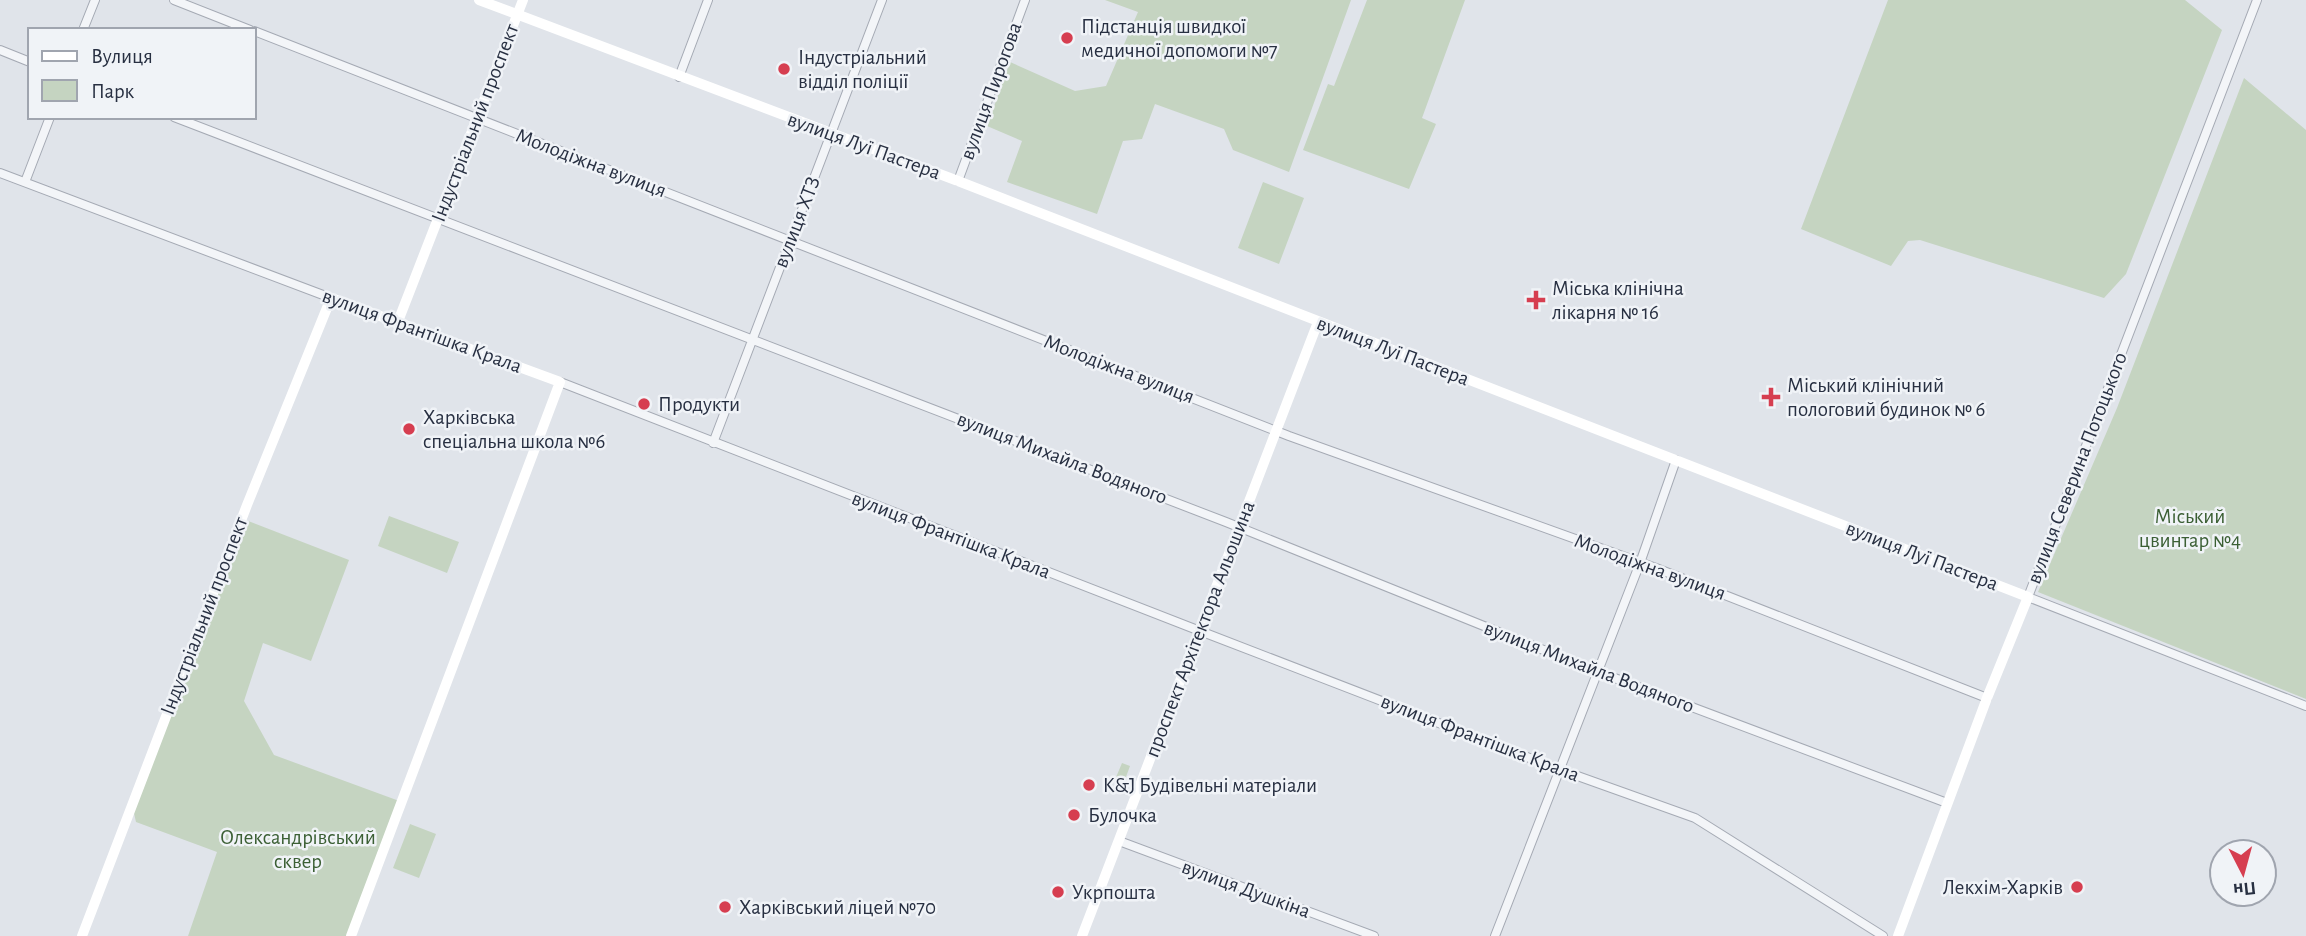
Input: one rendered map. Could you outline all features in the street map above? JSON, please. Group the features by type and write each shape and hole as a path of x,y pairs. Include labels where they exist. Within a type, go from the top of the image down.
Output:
{"street":[{"path":"84,28 95,0"},
{"name":"Молодіжна вулиця","path":"174,0 247,28"},
{"name":"вулиця Луї Пастера","path":"478,0 958,181 2306,706"},
{"name":"Індустріальний проспект","path":"397,324 523,0"},
{"path":"679,77 708,0"},
{"name":"вулиця ХТЗ","path":"713,443 882,0"},
{"name":"вулиця Пирогова","path":"958,181 1025,0"},
{"name":"вулиця Северина Потоцького","path":"1898,936 1987,698 2257,0"},
{"name":"Молодіжна вулиця","path":"256,32 1277,431 1640,563 1987,698"},
{"path":"0,50 28,61"},
{"path":"25,183 49,119"},
{"name":"вулиця Михайла Водяного","path":"179,119 752,338 1239,528 1598,672 1947,803"},
{"name":"вулиця Франтішка Крала","path":"0,173 397,324 560,382 1199,631 1559,769 1695,818 1883,936"},
{"name":"Індустріальний проспект","path":"82,936 242,518 331,298"},
{"name":"проспект Архітектора Альошина","path":"1082,936 1318,322"},
{"path":"351,936 560,382"},
{"path":"1495,936 1640,563 1676,460"},
{"name":"вулиця Душкіна","path":"1119,841 1374,936"}],"green space":[{"path":"1105,0 1351,0 1289,172 1233,150 1224,129 1155,104 1142,139 1123,141 1097,214 1007,182 1022,141 987,126 1010,62 1075,91 1106,86 1138,12"},
{"path":"1367,0 1465,0 1422,118 1436,124 1409,189 1303,150 1328,84 1334,86"},
{"path":"1888,0 2185,0 2222,30 2126,274 2104,298 1920,240 1908,241 1891,266 1801,229"},
{"name":"Міський цвинтар №4","path":"2244,78 2306,130 2306,699 2038,592 2117,408"},
{"path":"1263,182 1304,198 1279,264 1238,248"},
{"path":"389,516 459,542 447,573 378,546"},
{"name":"Олександрівський сквер","path":"243,519 349,560 311,661 263,643 244,701 274,755 402,802 351,936 188,936 217,852 136,822 133,809"},
{"path":"1122,763 1130,766 1123,785 1114,782"},
{"path":"410,824 436,834 419,878 393,868"}],"place":[{"name":"Підстанція швидкої медичної допомоги №7","path":"1067,38"},
{"name":"Індустріальний відділ поліції","path":"784,69"},
{"name":"Міська клінічна лікарня № 16","path":"1536,300"},
{"name":"Міський клінічний пологовий будинок № 6","path":"1771,397"},
{"name":"Продукти","path":"644,404"},
{"name":"Харківська спеціальна школа №6","path":"409,429"},
{"name":"K&J Будівельні матеріали","path":"1089,785"},
{"name":"Булочка","path":"1074,815"},
{"name":"Лекхім-Харків","path":"2077,887"},
{"name":"Укрпошта","path":"1058,892"},
{"name":"Харківський ліцей №70","path":"725,907"}]}
